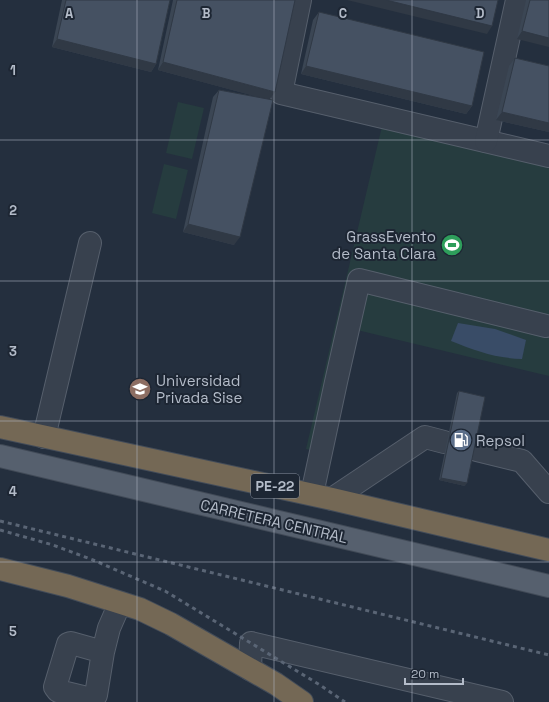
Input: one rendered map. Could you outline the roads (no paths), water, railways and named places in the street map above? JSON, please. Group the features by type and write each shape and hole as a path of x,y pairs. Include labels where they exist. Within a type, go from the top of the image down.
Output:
{"highway":[{"name":"PE-22","path":"0,427 322,496 549,550"},
{"path":"0,569 68,586 140,609 171,624 250,669 276,684 302,702"}],"main road":[{"name":"CARRETERA CENTRAL","path":"0,456 549,586"}],"street":[{"path":"300,0 281,93 549,156"},
{"path":"486,141 517,0"},
{"path":"44,436 90,243"},
{"path":"322,496 336,382 360,280 546,326"},
{"path":"322,496 425,437 444,442"},
{"path":"477,450 522,461 549,492"},
{"path":"103,652 110,628 120,603"},
{"path":"250,669 251,643 502,702"}],"water":[{"path":"458,323 495,329 526,340 522,359 486,353 451,341"}],"railway":[{"path":"0,521 549,655"},
{"path":"0,530 53,545 93,560 165,591 320,685 345,702"}],"place":[{"name":"GrassEvento de Santa Clara","path":"452,245"},
{"name":"Universidad Privada Sise","path":"140,389"},
{"name":"Repsol","path":"461,440"}]}
